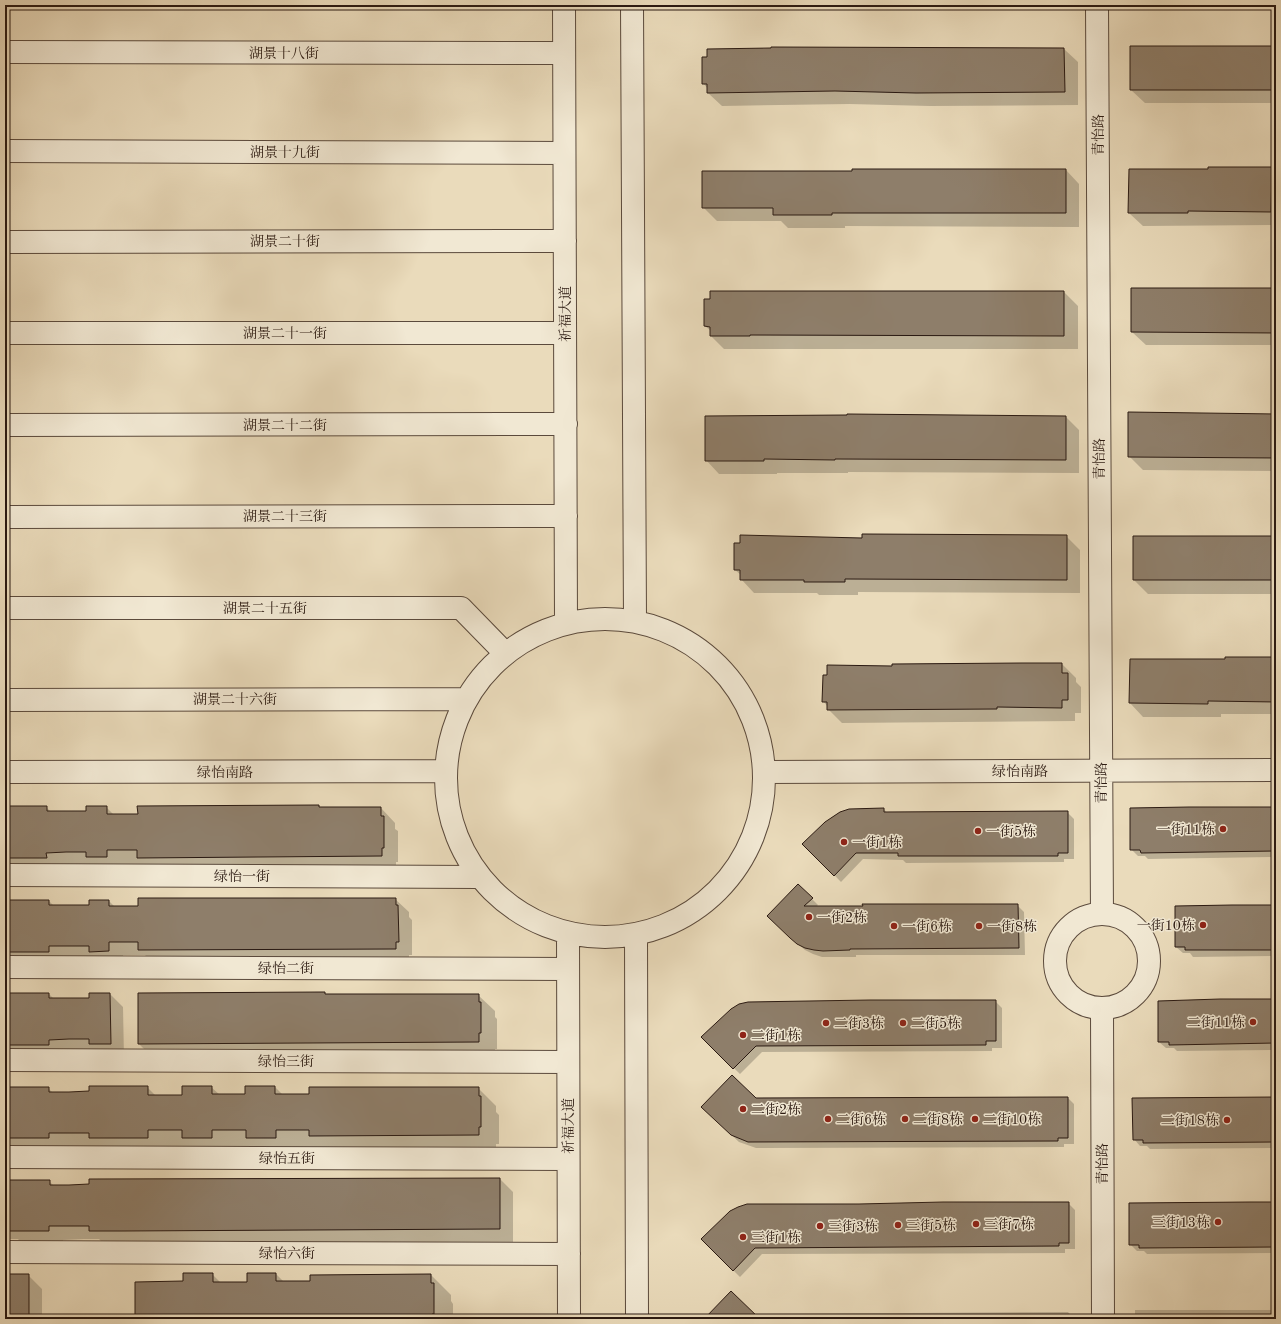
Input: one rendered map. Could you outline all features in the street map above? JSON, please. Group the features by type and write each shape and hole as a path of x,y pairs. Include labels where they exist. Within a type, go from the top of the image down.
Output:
{"street":[{"name":"祈福大道","path":"564,5 566,623"},
{"path":"632,5 634,621"},
{"name":"青怡路","path":"1097,5 1102,914"},
{"name":"湖景十八街","path":"5,52 564,53"},
{"name":"湖景十九街","path":"5,151 564,153"},
{"name":"湖景二十街","path":"5,242 565,241"},
{"name":"湖景二十一街","path":"5,333 565,333"},
{"name":"湖景二十二街","path":"5,425 566,424"},
{"name":"湖景二十三街","path":"5,517 566,516"},
{"name":"湖景二十五街","path":"5,608 461,608 505,653"},
{"path":"600,619 634,621 670,633 703,652 728,676 747,705 760,738 764,772 762,804 754,835 740,864 720,889 695,909 666,925 636,934 602,937 568,933 534,921 504,902 479,877 459,845 447,809 444,771 451,734 465,699 483,674 505,653 534,635 566,623 600,619"},
{"name":"湖景二十六街","path":"5,700 465,699"},
{"name":"绿怡南路","path":"764,772 1276,770"},
{"name":"绿怡南路","path":"5,772 444,771"},
{"name":"绿怡一街","path":"5,875 479,877"},
{"path":"1102,914 1118,917 1133,926 1141,934 1149,955 1149,967 1141,988 1133,996 1124,1003 1102,1009 1090,1007 1070,997 1062,988 1057,978 1054,967 1054,956 1057,944 1062,934 1070,926 1079,919 1090,915 1102,914"},
{"name":"祈福大道","path":"568,933 569,1319"},
{"path":"636,934 637,1319"},
{"name":"绿怡二街","path":"5,968 568,969"},
{"name":"青怡路","path":"1102,1009 1103,1319"},
{"name":"绿怡三街","path":"5,1060 568,1062"},
{"name":"绿怡五街","path":"5,1157 568,1159"},
{"name":"绿怡六街","path":"5,1252 569,1254"}],"building":[{"path":"1130,46 1276,46 1276,90 1130,90"},
{"path":"771,47 1064,48 1065,92 916,93 835,91 707,93 707,84 702,84 702,57 707,57 707,49"},
{"path":"1208,167 1272,167 1271,212 1188,211 1188,213 1128,213 1129,169 1208,169"},
{"path":"852,169 1066,169 1066,213 832,213 832,215 773,215 773,208 702,208 702,171 852,171"},
{"path":"1131,288 1276,288 1276,333 1131,332"},
{"path":"710,291 1064,291 1064,336 710,336 710,327 704,326 704,299 710,299"},
{"path":"1128,412 1276,414 1276,458 1128,457"},
{"path":"847,414 1066,416 1066,460 764,459 764,461 705,461 705,416"},
{"path":"862,534 1067,535 1067,580 845,579 845,582 804,582 804,580 740,580 740,570 734,570 734,543 740,543 740,535 862,538"},
{"path":"1133,536 1276,536 1276,580 1133,580"},
{"path":"1225,657 1276,657 1276,702 1208,701 1208,704 1129,703 1130,659 1225,659"},
{"path":"1062,663 1062,673 1068,673 1068,700 1062,700 1062,708 997,707 997,709 827,710 827,702 822,702 823,675 827,675 827,665 892,666 892,664"},
{"path":"319,805 319,807 381,807 381,816 384,816 384,848 382,848 382,856 137,858 137,850 107,850 107,857 86,857 86,852 66,852 46,853 47,858 5,858 5,806 47,806 47,811 86,811 86,806 107,806 107,814 138,814 137,806"},
{"path":"1276,807 1276,851 1141,853 1140,850 1130,850 1130,808"},
{"path":"884,808 884,812 1068,811 1068,853 1058,853 1058,856 898,856 898,853 856,853 834,876 802,844 825,822 840,812 849,809"},
{"path":"798,884 813,898 804,906 863,906 862,904 1018,904 1019,948 850,949 823,951 805,948 797,944 767,916"},
{"path":"138,898 396,898 396,905 398,905 399,942 396,942 396,949 138,950 138,942 109,942 109,951 89,952 89,946 49,946 49,952 8,952 8,947 5,947 5,906 8,906 8,900 49,900 49,905 89,905 89,900 109,900 109,906 138,906"},
{"path":"1276,905 1276,950 1185,950 1185,947 1175,947 1175,906"},
{"path":"325,992 325,994 479,994 479,1002 481,1002 481,1033 479,1033 479,1042 138,1044 138,993"},
{"path":"8,993 49,993 49,998 89,998 89,993 110,993 111,1044 89,1044 89,1039 69,1039 49,1040 49,1045 8,1045 8,1039 5,1039 5,998 8,998"},
{"path":"1276,999 1276,1043 1169,1045 1169,1042 1158,1042 1158,1001"},
{"path":"996,1000 996,1041 986,1041 986,1045 756,1046 733,1069 701,1037 731,1009 739,1004 748,1002"},
{"path":"732,1075 756,1098 1068,1097 1068,1138 1058,1138 1058,1141 748,1142 731,1135 701,1107"},
{"path":"89,1086 148,1086 148,1095 182,1095 182,1086 212,1086 212,1094 245,1094 245,1086 275,1086 275,1094 309,1094 309,1087 479,1087 479,1096 481,1096 481,1127 479,1127 479,1135 309,1136 309,1130 276,1130 276,1138 246,1138 246,1130 212,1130 212,1138 182,1138 182,1130 148,1130 148,1138 89,1138 89,1133 49,1133 49,1138 8,1138 8,1133 5,1133 5,1092 8,1092 8,1087 49,1087 49,1092 69,1092 89,1091"},
{"path":"1276,1097 1276,1142 1143,1143 1143,1140 1133,1140 1132,1098"},
{"path":"500,1178 500,1229 89,1231 89,1226 49,1226 49,1231 8,1231 8,1226 5,1226 5,1185 9,1185 9,1180 50,1180 50,1185 69,1185 89,1184 89,1179"},
{"path":"1069,1202 1069,1243 1059,1243 1059,1246 755,1248 733,1271 701,1239 730,1211 747,1204"},
{"path":"1276,1202 1276,1247 1139,1248 1139,1245 1129,1245 1129,1203"},
{"path":"183,1273 213,1273 213,1282 247,1282 247,1273 276,1273 276,1281 310,1281 310,1275 431,1274 431,1283 434,1283 434,1314 432,1314 432,1319 311,1319 311,1317 277,1317 277,1319 247,1319 247,1317 213,1317 213,1319 183,1319 183,1317 135,1317 135,1282 183,1281"},
{"path":"8,1274 29,1274 29,1319 5,1319 5,1279 8,1279"},
{"path":"731,1291 760,1319 704,1319"}],"place":[{"name":"一街11栋","path":"1223,829"},
{"name":"一街5栋","path":"978,831"},
{"name":"一街1栋","path":"844,842"},
{"name":"一街2栋","path":"809,917"},
{"name":"一街10栋","path":"1203,925"},
{"name":"一街6栋","path":"894,926"},
{"name":"一街8栋","path":"979,926"},
{"name":"二街11栋","path":"1253,1022"},
{"name":"二街3栋","path":"826,1023"},
{"name":"二街5栋","path":"903,1023"},
{"name":"二街1栋","path":"743,1035"},
{"name":"二街2栋","path":"743,1109"},
{"name":"二街6栋","path":"828,1119"},
{"name":"二街8栋","path":"905,1119"},
{"name":"二街10栋","path":"975,1119"},
{"name":"二街18栋","path":"1227,1120"},
{"name":"三街13栋","path":"1218,1222"},
{"name":"三街7栋","path":"976,1224"},
{"name":"三街5栋","path":"898,1225"},
{"name":"三街3栋","path":"820,1226"},
{"name":"三街1栋","path":"743,1237"}]}
